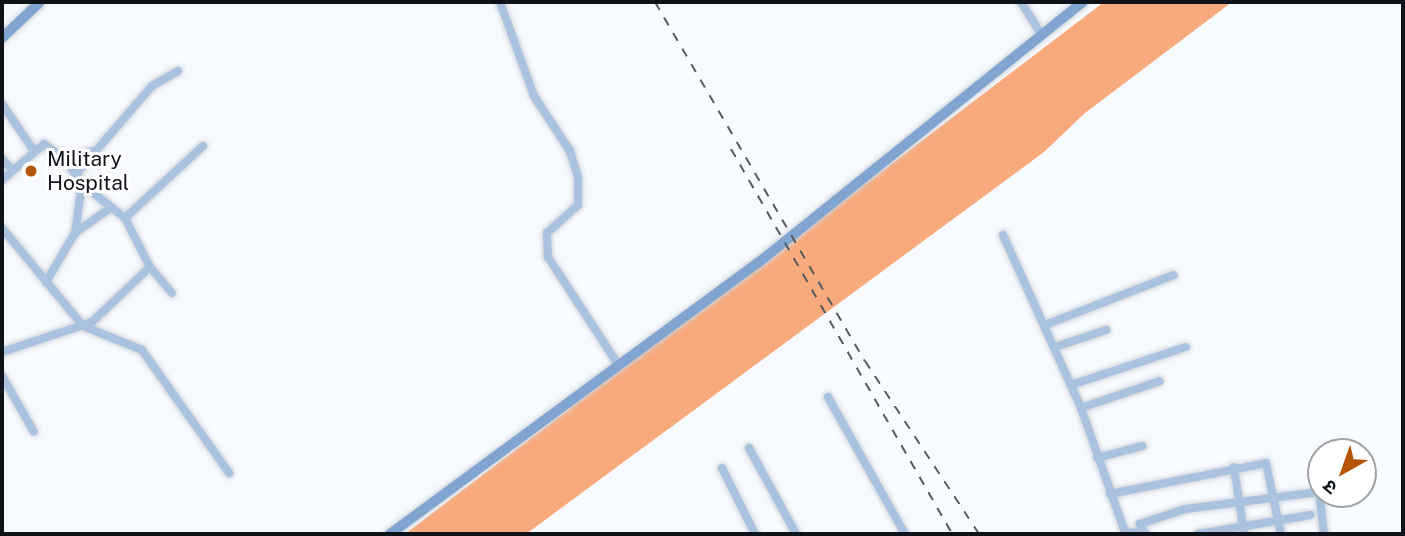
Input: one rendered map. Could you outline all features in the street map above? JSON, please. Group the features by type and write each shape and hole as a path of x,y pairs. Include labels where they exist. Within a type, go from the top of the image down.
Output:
{"street":[{"path":"2,38 40,2"},
{"path":"500,2 534,96 570,151 578,177 576,209 544,239 548,257 618,366"},
{"path":"1021,2 1041,35"},
{"path":"390,534 758,263 1083,2"},
{"path":"76,174 93,151 152,86 178,71"},
{"path":"2,104 32,148"},
{"path":"2,180 32,148 44,144 65,159 82,184 109,209 125,218 150,268 172,293"},
{"path":"125,218 203,146"},
{"path":"65,159 93,151"},
{"path":"2,159 11,169"},
{"path":"46,282 75,233 82,184"},
{"path":"75,233 109,209"},
{"path":"2,228 83,326 142,350 229,473"},
{"path":"1003,235 1081,408 1125,532 1145,533"},
{"path":"2,352 83,326 150,268"},
{"path":"1045,325 1174,275"},
{"path":"1055,347 1106,330"},
{"path":"1071,385 1186,346"},
{"path":"2,376 34,432"},
{"path":"1081,408 1160,381"},
{"path":"828,397 905,534"},
{"path":"1097,458 1142,446"},
{"path":"749,448 796,534"},
{"path":"1110,494 1234,467 1266,463 1281,534"},
{"path":"1234,467 1244,534"},
{"path":"723,468 755,534"},
{"path":"1145,533 1140,524 1238,499 1319,492 1324,534"},
{"path":"1198,534 1242,524 1310,515"}],"shaded area":[{"path":"1104,2 1232,2 1085,113 1044,152 526,534 405,534"}],"railway":[{"path":"655,2 865,361 979,534"},
{"path":"731,149 952,534"}],"place":[{"name":"Military Hospital","path":"31,171"}]}
